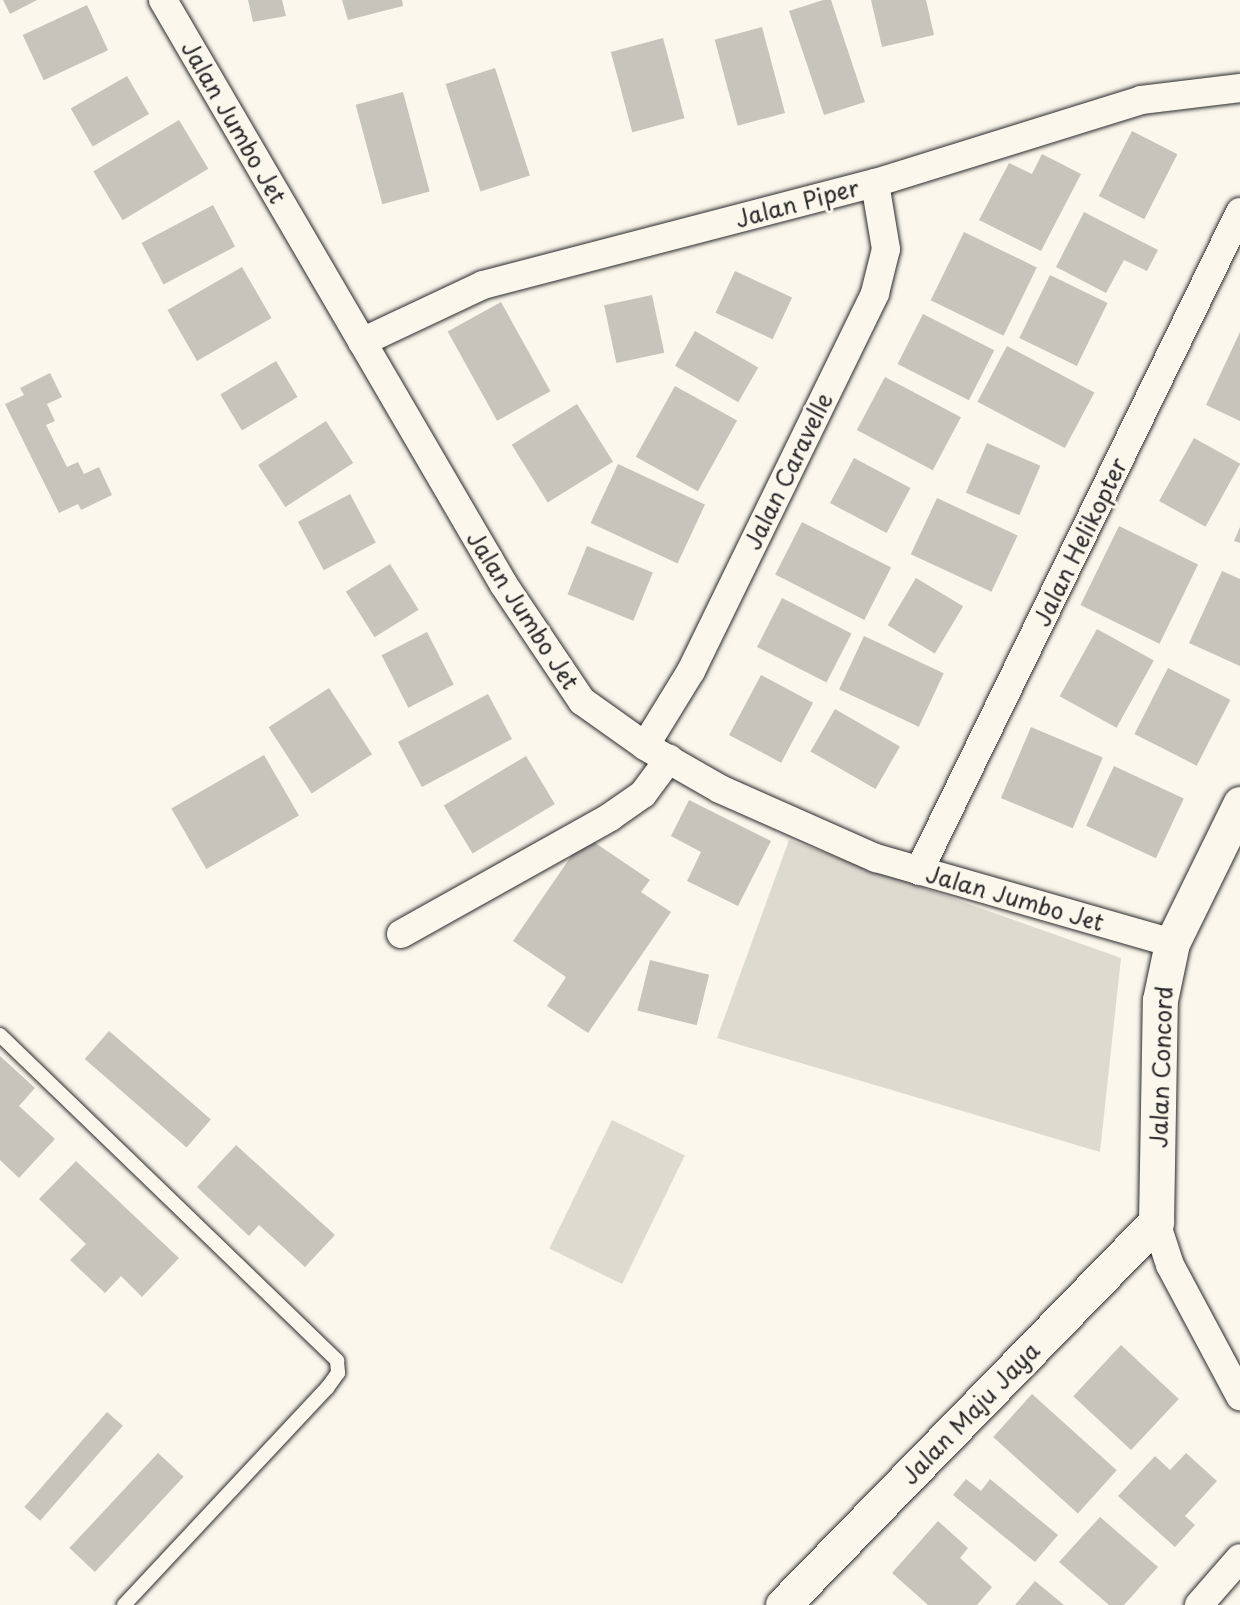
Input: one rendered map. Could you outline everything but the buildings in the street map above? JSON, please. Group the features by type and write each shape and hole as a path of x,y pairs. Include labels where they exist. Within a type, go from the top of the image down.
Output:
{"street":[{"name":"Jalan Jumbo Jet","path":"163,0 504,585 582,701 657,753 720,789 834,841 919,871 1172,943"},
{"name":"Jalan Piper","path":"362,342 483,285 875,183 1141,100 1240,88"},
{"name":"Jalan Caravelle","path":"401,934 610,817 643,794 691,671 875,293 886,248 875,183"},
{"name":"Jalan Helikopter","path":"919,871 1240,212"},
{"name":"Jalan Concord","path":"1156,1222 1160,1000 1172,943 1240,804"},
{"path":"1156,1222 1170,1265 1240,1396"},
{"name":"Jalan Maju Jaya","path":"783,1605 1156,1222"},
{"path":"1199,1605 1240,1558"}],"lane":[{"path":"0,1035 337,1361 338,1373 327,1388 124,1605"}],"shaded area":[{"path":"789,840 1121,958 1100,1152 717,1038"},
{"path":"612,1120 685,1156 622,1284 549,1249"}]}
